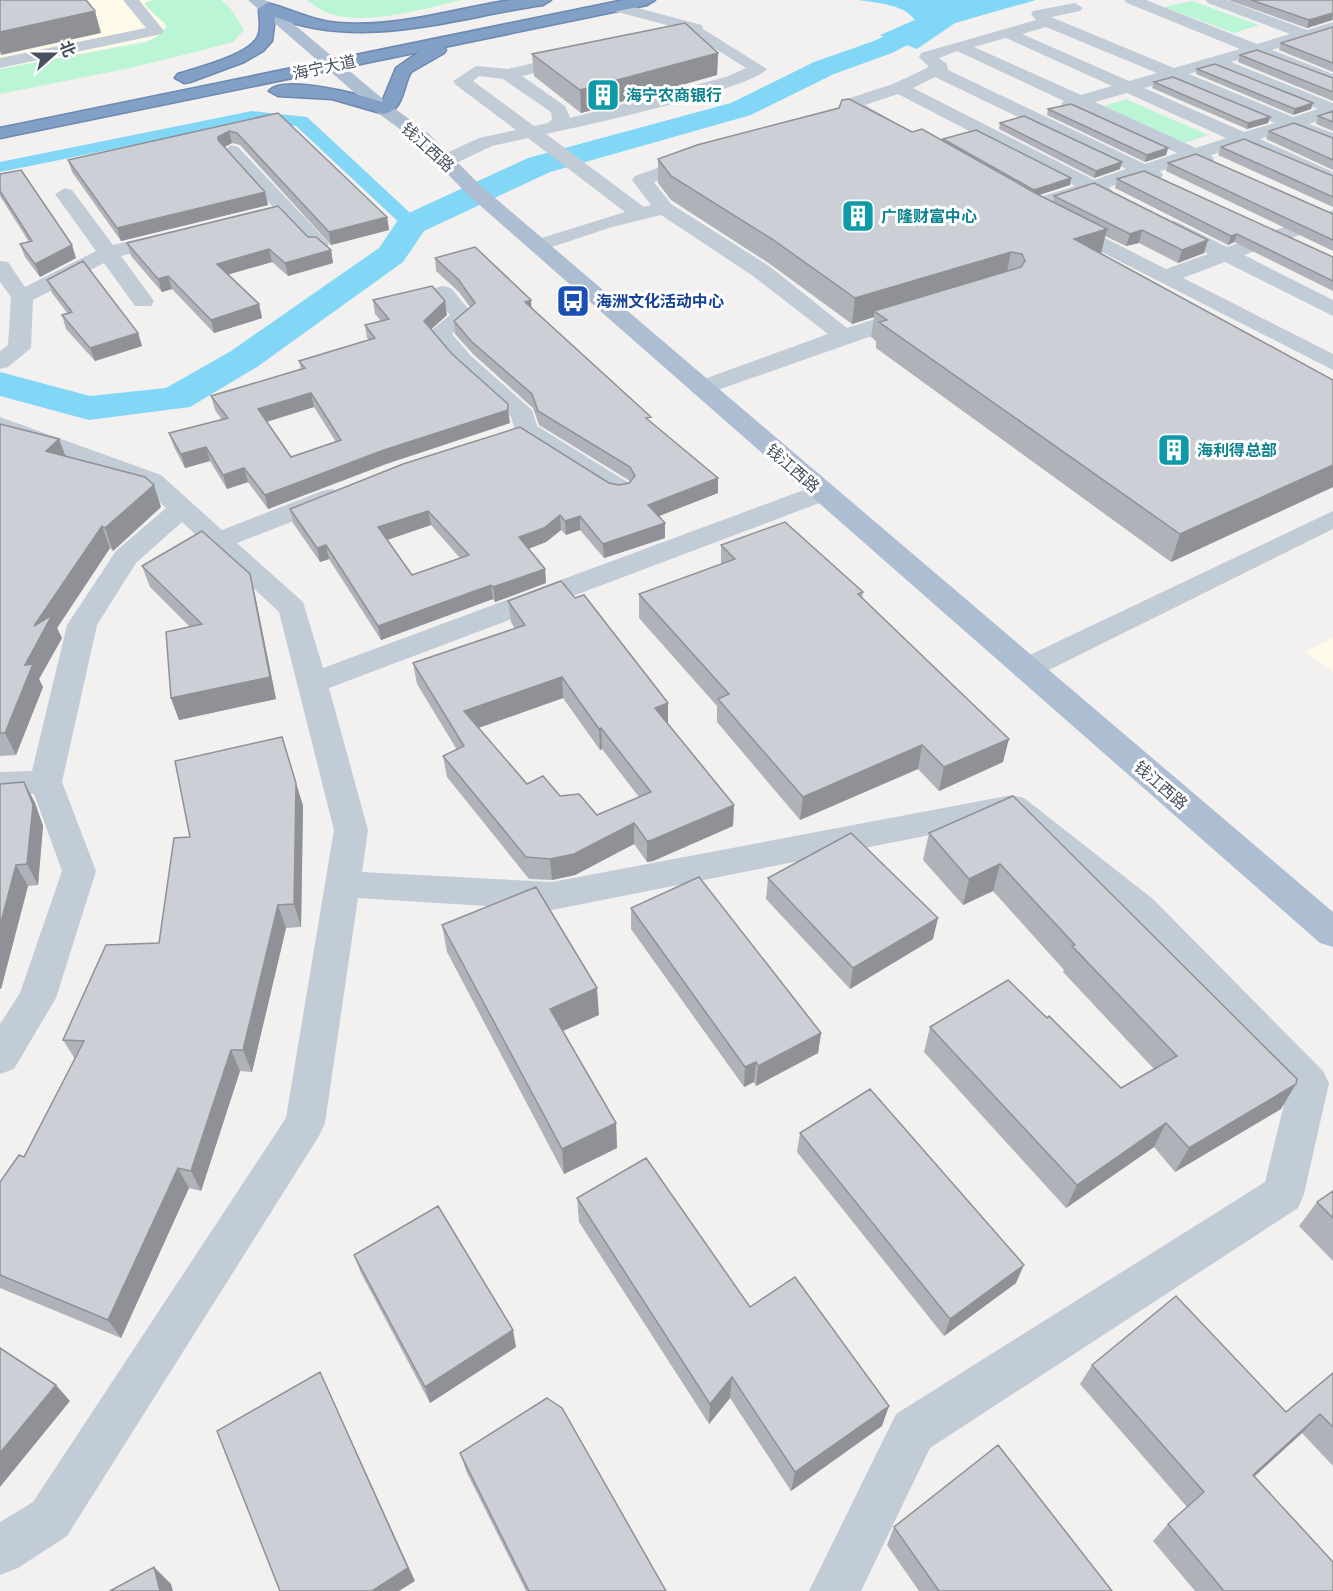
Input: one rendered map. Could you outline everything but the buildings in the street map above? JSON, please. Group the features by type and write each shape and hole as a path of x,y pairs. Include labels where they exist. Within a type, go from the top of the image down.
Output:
{"highway":[{"path":"261,4 306,25 376,30 543,0"},
{"name":"海宁大道","path":"127,89 571,0"},
{"name":"海宁大道","path":"0,133 647,0"},
{"path":"184,78 254,50 264,40 268,30 261,4"},
{"path":"45,124 180,108 270,91 300,90 348,96 384,109 394,102 402,72 414,61 472,37"}],"main road":[{"name":"钱江西路","path":"261,4 315,52 422,137 474,190 821,493 1333,933"}],"street":[{"path":"1132,0 1333,80"},
{"path":"1213,0 1333,45"},
{"path":"0,62 156,31 129,1"},
{"path":"615,7 703,30 703,34"},
{"path":"1075,8 1039,14 1047,22 1333,140"},
{"path":"596,11 659,24 678,35"},
{"path":"1313,14 1333,22"},
{"path":"900,132 850,104 899,88 941,68 927,57 1047,22"},
{"path":"954,139 1333,27"},
{"path":"445,160 486,142 614,114 732,81 759,69 703,34 678,35 632,45"},
{"path":"1010,34 1333,179"},
{"path":"959,46 1226,168"},
{"path":"598,53 508,74 477,71 462,81 641,214"},
{"path":"1214,61 1333,109"},
{"path":"936,71 1175,185"},
{"path":"508,74 559,111 561,120 554,127"},
{"path":"899,88 1123,202"},
{"path":"1031,206 1333,109"},
{"path":"231,151 319,244"},
{"path":"722,154 642,180 664,208 761,271 844,336"},
{"path":"65,194 142,301"},
{"path":"1011,195 1164,277 1333,363"},
{"path":"1310,207 1332,216"},
{"path":"539,245 664,208"},
{"path":"264,214 286,209"},
{"path":"1164,277 1332,216"},
{"path":"1154,218 1333,309"},
{"path":"1258,225 1301,245"},
{"path":"22,297 107,253 197,231"},
{"path":"0,267 22,297 19,348 3,360"},
{"path":"443,293 463,316 439,333 463,360 523,414 514,433 620,489"},
{"path":"701,388 844,336 931,309"},
{"path":"0,424 152,481 293,609 351,830 304,1123 50,1519 0,1550"},
{"path":"219,541 351,489"},
{"path":"312,683 821,493"},
{"path":"0,1057 38,998 79,871 46,782 82,625 126,557 182,508"},
{"path":"1026,669 1333,519"},
{"path":"0,784 46,782"},
{"path":"343,884 552,896 1012,807 1140,909 1309,1083 1283,1194 913,1431 834,1591"}],"shaded area":[{"path":"0,0 156,0 196,31 0,69"},
{"path":"1333,638 1333,672 1305,652"}],"green space":[{"path":"221,0 231,9 244,30 233,42 199,51 130,68 0,94 0,69 147,42 161,34 167,26 145,5 146,2"},
{"path":"306,0 462,0 396,14 362,18 328,13"},
{"path":"1192,1 1259,25 1234,33 1164,7"},
{"path":"1126,99 1208,135 1184,143 1104,106"}],"water":[{"path":"858,0 1036,0 955,23 917,49 880,35 915,20 910,15 897,7"}],"waterway":[{"path":"0,384 89,408 176,399 244,359 391,255 412,224 539,165 741,109 824,68 883,47 939,19 959,0"},
{"path":"0,167 252,116 301,121 412,224"}],"place":[{"name":"海宁农商银行","path":"603,95"},
{"name":"广隆财富中心","path":"858,216"},
{"name":"海洲文化活动中心","path":"573,301"},
{"name":"海利得总部","path":"1174,450"}]}
